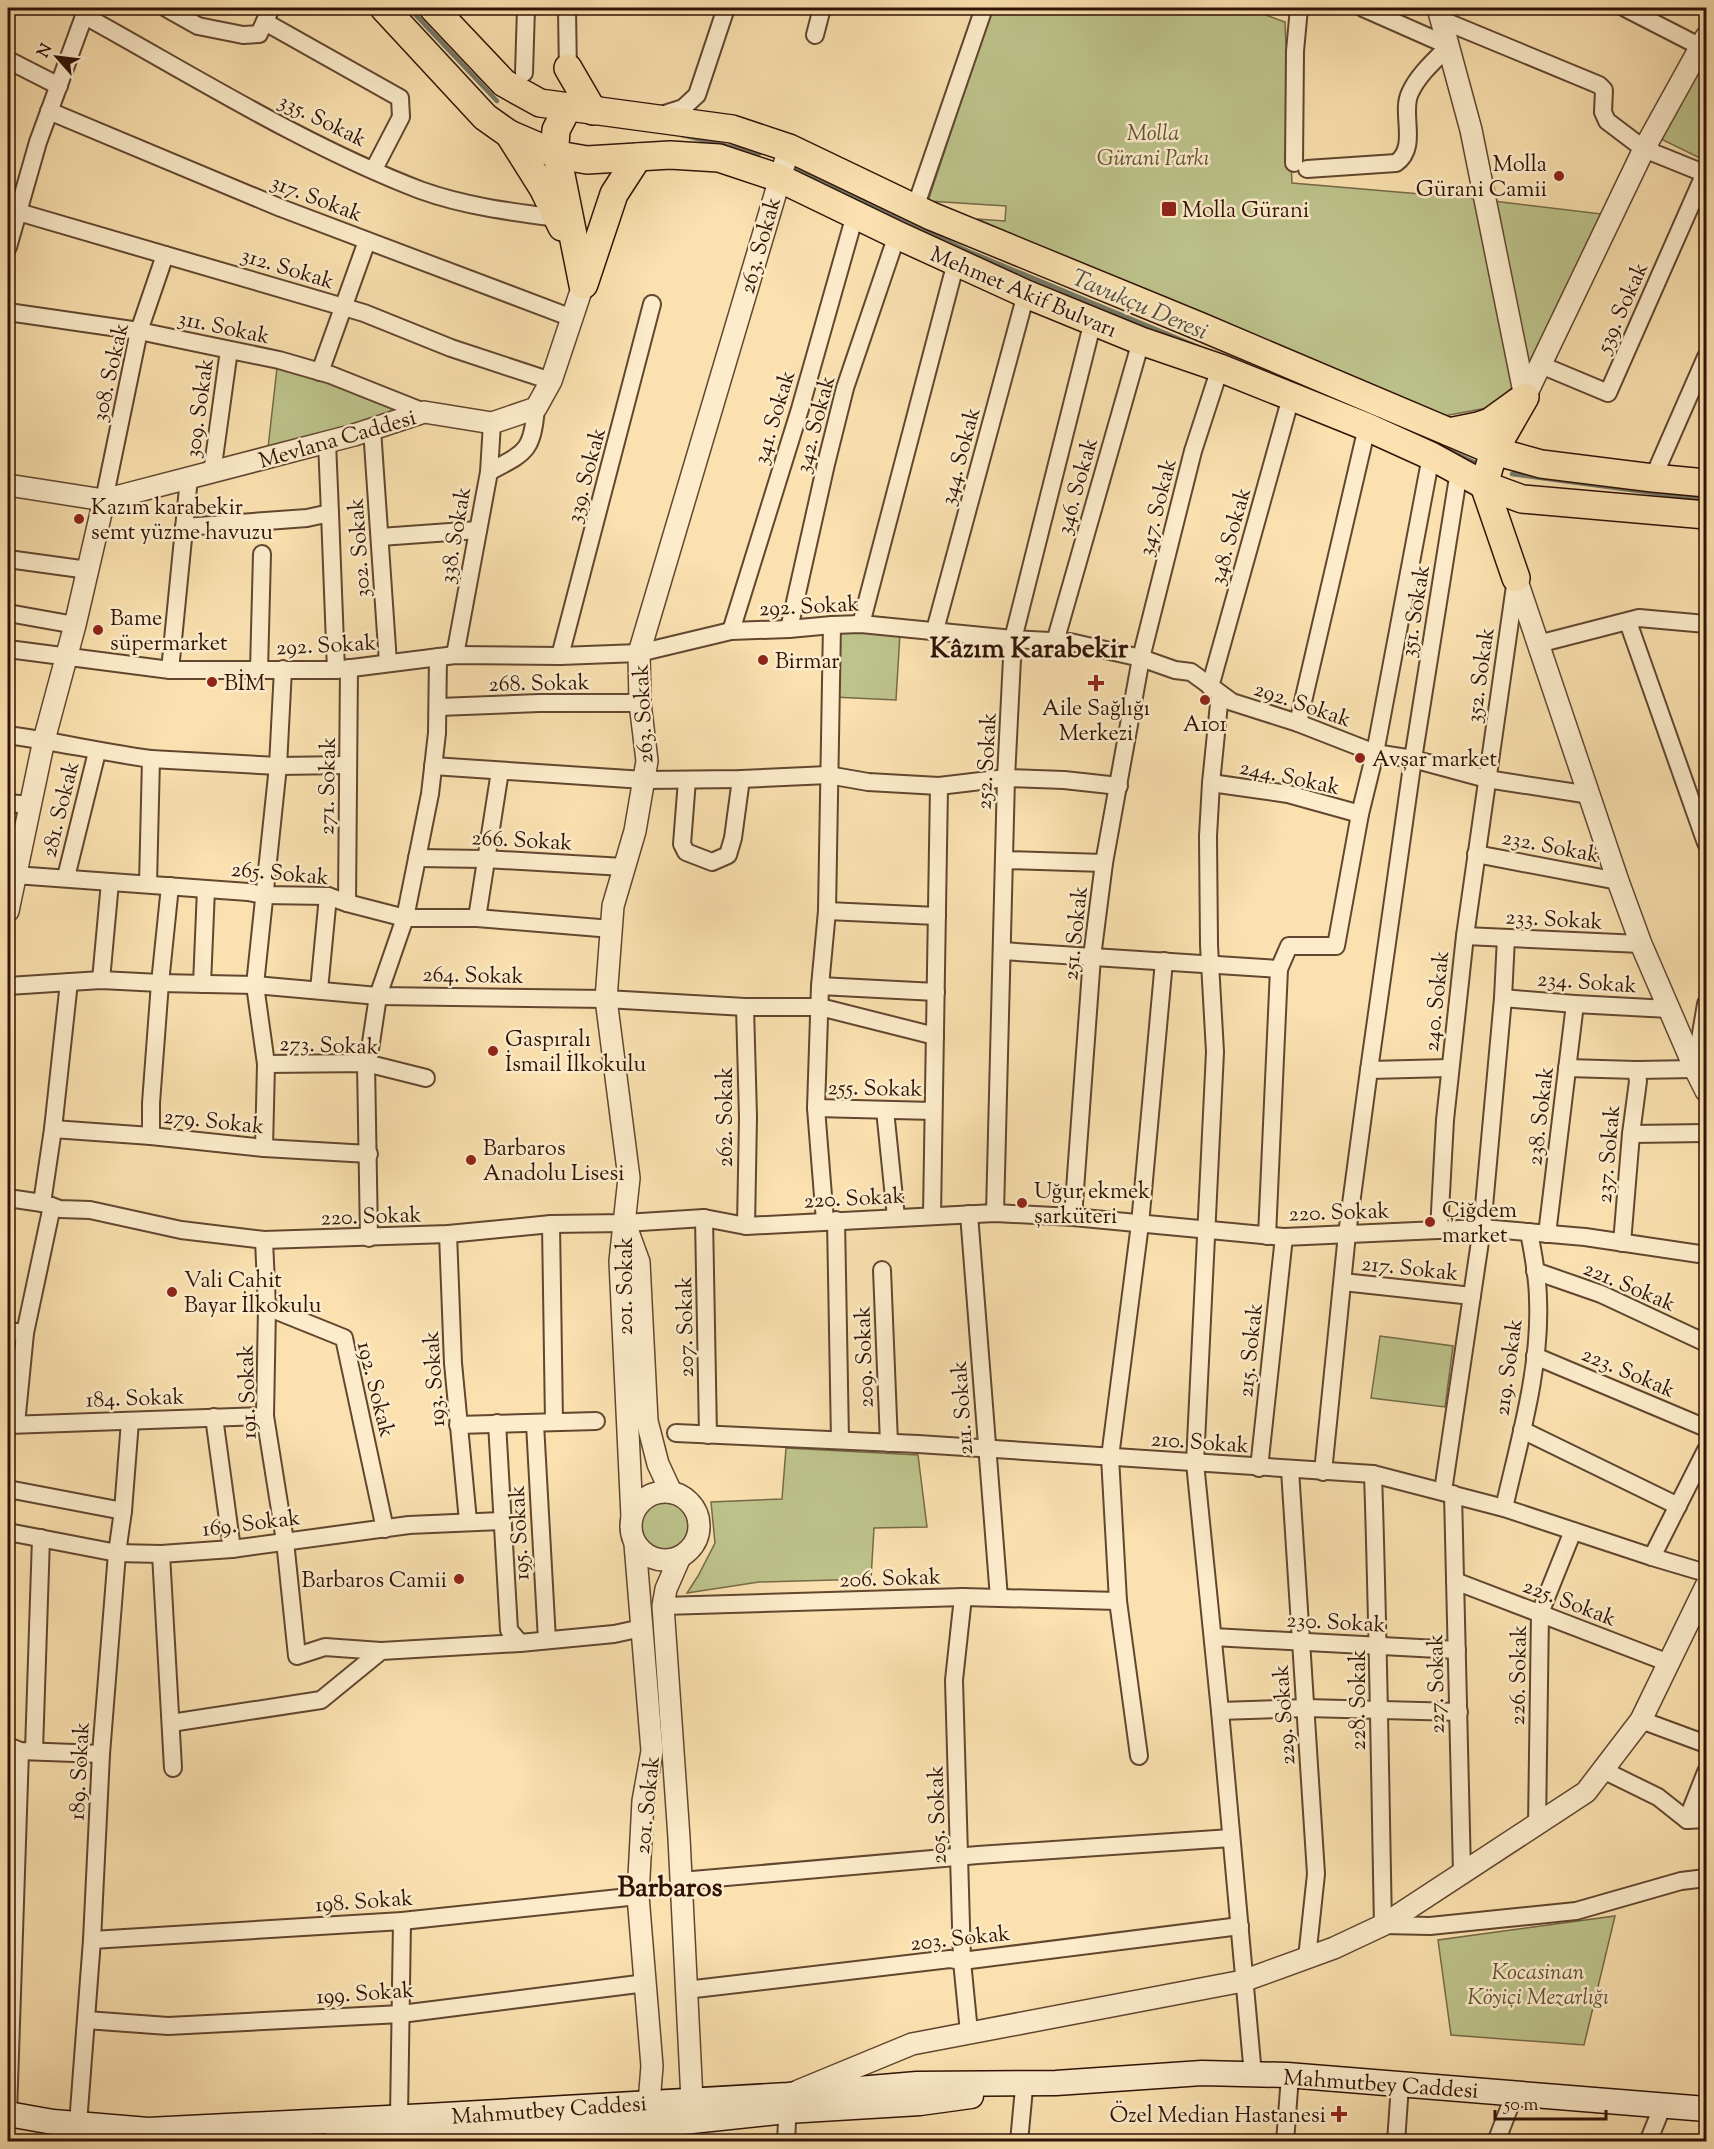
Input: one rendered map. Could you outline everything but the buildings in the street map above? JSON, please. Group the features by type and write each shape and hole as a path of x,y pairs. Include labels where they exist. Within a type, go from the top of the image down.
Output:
{"main road":[{"name":"Mehmet Akif Bulvarı","path":"384,8 485,117 509,134 558,155 587,160 670,155 718,158 779,178 897,236 1026,294 1141,341 1220,369 1367,427 1431,456 1484,485 1522,499 1707,515"},
{"name":"Mehmet Akif Bulvarı","path":"433,8 504,83 540,103 732,129 789,148 915,208 1494,451 1538,463 1707,483"},
{"path":"568,68 580,109 556,130 555,145 583,285"},
{"path":"509,134 543,188 558,218 572,248 583,285"},
{"path":"583,285 614,194 638,157"},
{"path":"1449,432 1490,422 1525,397"},
{"path":"1516,578 1484,485 1494,451 1525,397"},
{"path":"1525,397 1523,437 1538,463"},
{"path":"1516,578 1507,516 1515,502 1522,499"},
{"name":"Mahmutbey Caddesi","path":"200,2142 331,2139 427,2131 692,2122 787,2103 917,2084 1056,2083 1202,2073 1290,2076 1707,2109"},
{"name":"Mahmutbey Caddesi","path":"571,2126 649,2103 692,2100 920,2103 1056,2083"},
{"name":"Mahmutbey Caddesi","path":"77,2134 399,2117 427,2131"},
{"name":"Mahmutbey Caddesi","path":"8,2119 53,2122 77,2134 175,2142"}],"street":[{"path":"524,73 526,8"},
{"path":"567,8 568,68"},
{"path":"653,117 683,108 697,95 726,8"},
{"path":"815,35 822,8"},
{"path":"915,208 984,8"},
{"path":"1299,8 1295,51 1301,166 1396,163 1402,159 1406,148 1409,94 1420,76 1449,46"},
{"path":"1363,8 1449,46"},
{"path":"1525,397 1644,149 1704,42 1625,8"},
{"path":"172,9 198,26 243,35 259,34 268,15 400,98 401,117 374,169"},
{"path":"8,247 13,210 86,12"},
{"name":"335. Sokak","path":"86,12 284,126 421,190 478,206 558,218"},
{"path":"1440,14 1471,130 1525,397"},
{"path":"1440,14 1599,85 1604,90 1603,112 1607,121 1644,149 1706,173"},
{"path":"8,60 59,86"},
{"name":"317. Sokak","path":"49,111 270,203 572,318"},
{"name":"263. Sokak","path":"625,1223 629,1178 606,999 613,906 635,831 647,761 640,703 639,653 789,148"},
{"name":"539. Sokak","path":"1541,365 1608,393 1706,173"},
{"name":"312. Sokak","path":"13,210 364,313 451,348 551,381"},
{"name":"341. Sokak","path":"731,631 800,409 855,215"},
{"name":"342. Sokak","path":"789,629 825,464 845,388 897,236"},
{"path":"320,372 367,241"},
{"name":"308. Sokak","path":"104,500 139,331 165,255"},
{"path":"861,624 956,261"},
{"path":"489,472 521,455 534,435 536,408 551,381 583,285"},
{"name":"344. Sokak","path":"935,630 1026,294"},
{"name":"339. Sokak","path":"560,656 652,304"},
{"name":"311. Sokak","path":"8,312 139,331 229,350 320,372 424,412"},
{"name":"252. Sokak","path":"995,1213 1006,778 1014,639 1093,321"},
{"name":"346. Sokak","path":"1055,642 1141,341"},
{"name":"309. Sokak","path":"212,473 229,350"},
{"path":"1653,478 1707,357"},
{"name":"347. Sokak","path":"1141,657 1192,451 1220,369"},
{"name":"348. Sokak","path":"1253,2075 1195,1463 1215,1052 1210,963 1208,836 1215,690 1291,397"},
{"name":"Mevlana Caddesi","path":"8,485 104,500 327,442 424,412 492,423 536,408"},
{"name":"338. Sokak","path":"456,655 489,472 492,423"},
{"path":"1298,723 1367,427"},
{"name":"302. Sokak","path":"372,429 388,663"},
{"name":"271. Sokak","path":"327,442 348,765 347,903"},
{"path":"1002,951 1279,969 1289,946 1336,946 1431,456"},
{"name":"351. Sokak","path":"1323,1472 1347,1234 1369,1070 1413,759 1459,471"},
{"path":"170,670 189,478"},
{"path":"8,911 12,879 44,740 65,655 75,625 104,500"},
{"path":"184,527 307,518 330,513"},
{"path":"380,537 478,530"},
{"path":"259,670 262,554"},
{"path":"8,559 88,570"},
{"path":"1516,578 1641,944 1695,1069 1707,1091"},
{"name":"352. Sokak","path":"1487,778 1516,578"},
{"path":"8,613 75,625"},
{"path":"1538,644 1639,618 1707,624"},
{"path":"1628,622 1707,843"},
{"name":"292. Sokak","path":"8,649 170,670 259,670 343,669 456,655 560,656 639,653 731,631 832,625 861,624 1014,639 1070,642 1141,657 1175,670 1191,672 1232,702 1298,723 1375,753 1413,759 1487,778 1590,795"},
{"path":"832,625 827,911 820,986 816,1108 830,1221 840,1440"},
{"path":"369,1238 366,1063 378,996 405,918 417,858 433,766 439,707 438,657"},
{"name":"251. Sokak","path":"1073,1216 1092,957 1104,862 1141,657"},
{"path":"264,1148 266,1064 255,985 278,766 284,669"},
{"name":"268. Sokak","path":"439,707 539,703 640,703"},
{"path":"8,735 44,740 97,752 151,759 278,766 348,765"},
{"name":"281. Sokak","path":"66,878 97,752"},
{"path":"148,885 151,759"},
{"path":"433,766 644,780 741,780 828,775 868,782 939,786 1006,778 1064,780 1119,786"},
{"path":"477,918 500,771"},
{"name":"240. Sokak","path":"1439,1230 1450,1068 1465,936 1487,778"},
{"path":"687,780 682,844 686,852 712,862 728,855 733,838 741,780"},
{"name":"244. Sokak","path":"1211,783 1288,794 1360,814"},
{"path":"932,1215 939,786"},
{"path":"8,803 30,805"},
{"name":"232. Sokak","path":"1476,854 1618,880"},
{"name":"266. Sokak","path":"417,858 485,859 624,867"},
{"path":"1004,860 1104,862"},
{"name":"265. Sokak","path":"12,879 66,878 264,895 328,896 405,918 477,918 612,929"},
{"path":"101,980 110,882"},
{"path":"151,1136 151,1103 160,984 170,886"},
{"path":"202,984 206,889"},
{"path":"319,990 328,896"},
{"path":"827,911 937,916"},
{"name":"233. Sokak","path":"1465,936 1641,944"},
{"name":"227. Sokak","path":"1462,1873 1455,1581 1448,1492 1482,1227 1503,998 1506,938"},
{"path":"1139,1756 1118,1601 1110,1457 1140,1224 1164,961"},
{"name":"215. Sokak","path":"1259,1468 1276,1236 1279,969"},
{"name":"264. Sokak","path":"8,986 101,980 160,984 255,985 378,996 606,999 745,1007 820,1007 935,1036"},
{"path":"12,1425 47,1204 69,982"},
{"path":"820,986 936,992"},
{"name":"234. Sokak","path":"1503,998 1669,1009"},
{"name":"238. Sokak","path":"1547,1233 1575,1004"},
{"path":"1695,1069 1707,1004"},
{"name":"262. Sokak","path":"745,1007 748,1117 746,1226"},
{"name":"273. Sokak","path":"266,1064 366,1063 426,1078"},
{"path":"1369,1070 1450,1068"},
{"path":"1567,1068 1695,1069"},
{"name":"237. Sokak","path":"1622,1243 1638,1081 1636,1070"},
{"name":"255. Sokak","path":"816,1108 933,1111"},
{"path":"885,1110 896,1217"},
{"name":"279. Sokak","path":"53,1130 151,1136 264,1148 369,1154"},
{"path":"1631,1134 1707,1133"},
{"name":"220. Sokak","path":"8,1198 47,1204 60,1209 90,1210 181,1230 264,1240 369,1238 448,1234 551,1224 625,1223 704,1218 746,1226 995,1213 1073,1216 1276,1236 1482,1227 1547,1233 1707,1255"},
{"name":"211. Sokak","path":"969,1214 999,1598"},
{"name":"207. Sokak","path":"704,1218 708,1435"},
{"name":"201. Sokak","path":"625,1223 639,1262 646,1421 658,1464 671,1492 682,1496 691,1504 697,1514 699,1525 698,1536 692,1547 680,1557 666,1589 663,1606 681,1881 692,2100"},
{"name":"201. Sokak","path":"625,1223 620,1261 631,1534 635,1544 652,1751 643,1801 638,1896 652,2066 649,2103"},
{"path":"551,1224 554,1422"},
{"name":"219. Sokak","path":"1504,1508 1522,1431 1535,1356 1538,1300 1529,1232"},
{"name":"193. Sokak","path":"448,1234 453,1363 468,1521"},
{"name":"191. Sokak","path":"264,1240 267,1307 265,1416 285,1541 297,1656 325,1647 381,1651"},
{"name":"209. Sokak","path":"882,1270 889,1443"},
{"name":"221. Sokak","path":"1535,1271 1601,1294 1707,1343"},
{"name":"217. Sokak","path":"1343,1282 1472,1296"},
{"name":"192. Sokak","path":"267,1307 344,1338 385,1528"},
{"path":"8,1331 25,1333"},
{"name":"223. Sokak","path":"1535,1356 1707,1428"},
{"name":"184. Sokak","path":"12,1425 265,1416"},
{"path":"214,1417 232,1549"},
{"name":"189. Sokak","path":"77,2134 92,1940 101,1754 130,1421"},
{"path":"458,1425 596,1421"},
{"path":"497,1423 509,1630 520,1643"},
{"name":"195. Sokak","path":"535,1424 547,1640"},
{"path":"1522,1431 1678,1506"},
{"name":"210. Sokak","path":"676,1433 840,1440 1373,1474 1504,1508 1707,1573"},
{"path":"1652,1557 1707,1450"},
{"name":"229. Sokak","path":"1290,1470 1316,1874 1307,1958"},
{"name":"228. Sokak","path":"1373,1474 1379,1646 1378,1710 1383,1925"},
{"path":"8,1489 123,1511"},
{"path":"632,1517 640,1502 649,1496 659,1492 671,1492"},
{"name":"169. Sokak","path":"8,1532 117,1553 160,1554 232,1549 385,1528 468,1521 501,1521"},
{"name":"226. Sokak","path":"1537,1826 1540,1613 1573,1531"},
{"path":"8,2119 20,1749 41,1538"},
{"path":"635,1544 642,1553 651,1558 662,1561 680,1557"},
{"path":"160,1554 173,1768"},
{"name":"225. Sokak","path":"1455,1581 1669,1663"},
{"path":"786,2142 787,2103 912,2044 1243,1981 1334,1948 1383,1925 1587,1792 1641,1720 1707,1586"},
{"name":"206. Sokak","path":"663,1606 963,1597 1118,1601"},
{"name":"205. Sokak","path":"963,1597 954,1680 962,1961 969,2032"},
{"path":"171,1724 321,1700 381,1651 520,1643 614,1634 642,1628"},
{"name":"230. Sokak","path":"1213,1637 1457,1650"},
{"path":"1220,1711 1306,1708 1459,1712"},
{"path":"1641,1720 1707,1744"},
{"path":"20,1749 101,1754"},
{"path":"1603,1770 1658,1797 1687,1820 1707,1819"},
{"path":"1687,1820 1707,1772"},
{"path":"681,1881 960,1856 1231,1838"},
{"path":"1383,1925 1430,1926 1576,1911 1681,1881 1707,1878"},
{"name":"198. Sokak","path":"92,1940 402,1921 638,1896"},
{"path":"399,2117 402,1921"},
{"name":"203. Sokak","path":"686,1990 950,1959 962,1961 1240,1926"},
{"name":"199. Sokak","path":"86,2020 168,2026 401,2014 646,1983"},
{"path":"1285,2142 1290,2076"},
{"path":"1396,2142 1400,2085"},
{"path":"1019,2142 1024,2088"},
{"path":"1496,2142 1515,2093"},
{"path":"1648,2142 1663,2105"}],"green space":[{"name":"Molla Gürani Parkı","path":"992,8 1247,8 1285,22 1292,183 1468,198 1602,214 1528,372 1492,407 1444,416 977,219 1005,221 1006,206 928,201"},
{"path":"1706,59 1706,161 1661,139"},
{"path":"277,368 329,383 406,410 268,448"},
{"path":"837,630 900,633 896,700 833,697"},
{"path":"1380,1336 1453,1346 1445,1407 1371,1398"},
{"path":"786,1448 918,1455 927,1527 874,1528 871,1579 759,1582 687,1593 715,1543 711,1502 782,1499"},
{"path":"658,1501 668,1501 681,1508 688,1521 688,1531 681,1544 668,1551 658,1551 649,1547 642,1540 638,1531 638,1521 642,1512 649,1505"},
{"name":"Kocasinan Köyiçi Mezarlığı","path":"1615,1916 1584,2045 1451,2035 1438,1940"}],"waterway":[{"name":"Tavukçu Deresi","path":"409,8 497,101"},
{"name":"Tavukçu Deresi","path":"682,135 759,154"},
{"name":"Tavukçu Deresi","path":"794,169 968,251 1201,348"},
{"name":"Tavukçu Deresi","path":"1442,447 1476,463"},
{"name":"Tavukçu Deresi","path":"1512,474 1706,500"}],"place":[{"name":"Molla Gürani Camii","path":"1559,176"},
{"name":"Molla Gürani","path":"1169,209"},
{"name":"Kazım karabekir semt yüzme havuzu","path":"79,519"},
{"name":"Bame süpermarket","path":"98,630"},
{"name":"Birmar","path":"763,660"},
{"name":"BİM","path":"212,682"},
{"name":"Aile Sağlığı Merkezi","path":"1096,683"},
{"name":"A101","path":"1205,700"},
{"name":"Avşar market","path":"1360,758"},
{"name":"Gaspıralı İsmail İlkokulu","path":"493,1051"},
{"name":"Barbaros Anadolu Lisesi","path":"471,1160"},
{"name":"Uğur ekmek şarküteri","path":"1022,1203"},
{"name":"Çiğdem market","path":"1430,1222"},
{"name":"Vali Cahit Bayar İlkokulu","path":"172,1292"},
{"name":"Barbaros Camii","path":"459,1579"},
{"name":"Özel Median Hastanesi","path":"1339,2114"}],"district":[{"name":"Kâzım Karabekir","path":"1029,647"},
{"name":"Barbaros","path":"670,1886"}]}
